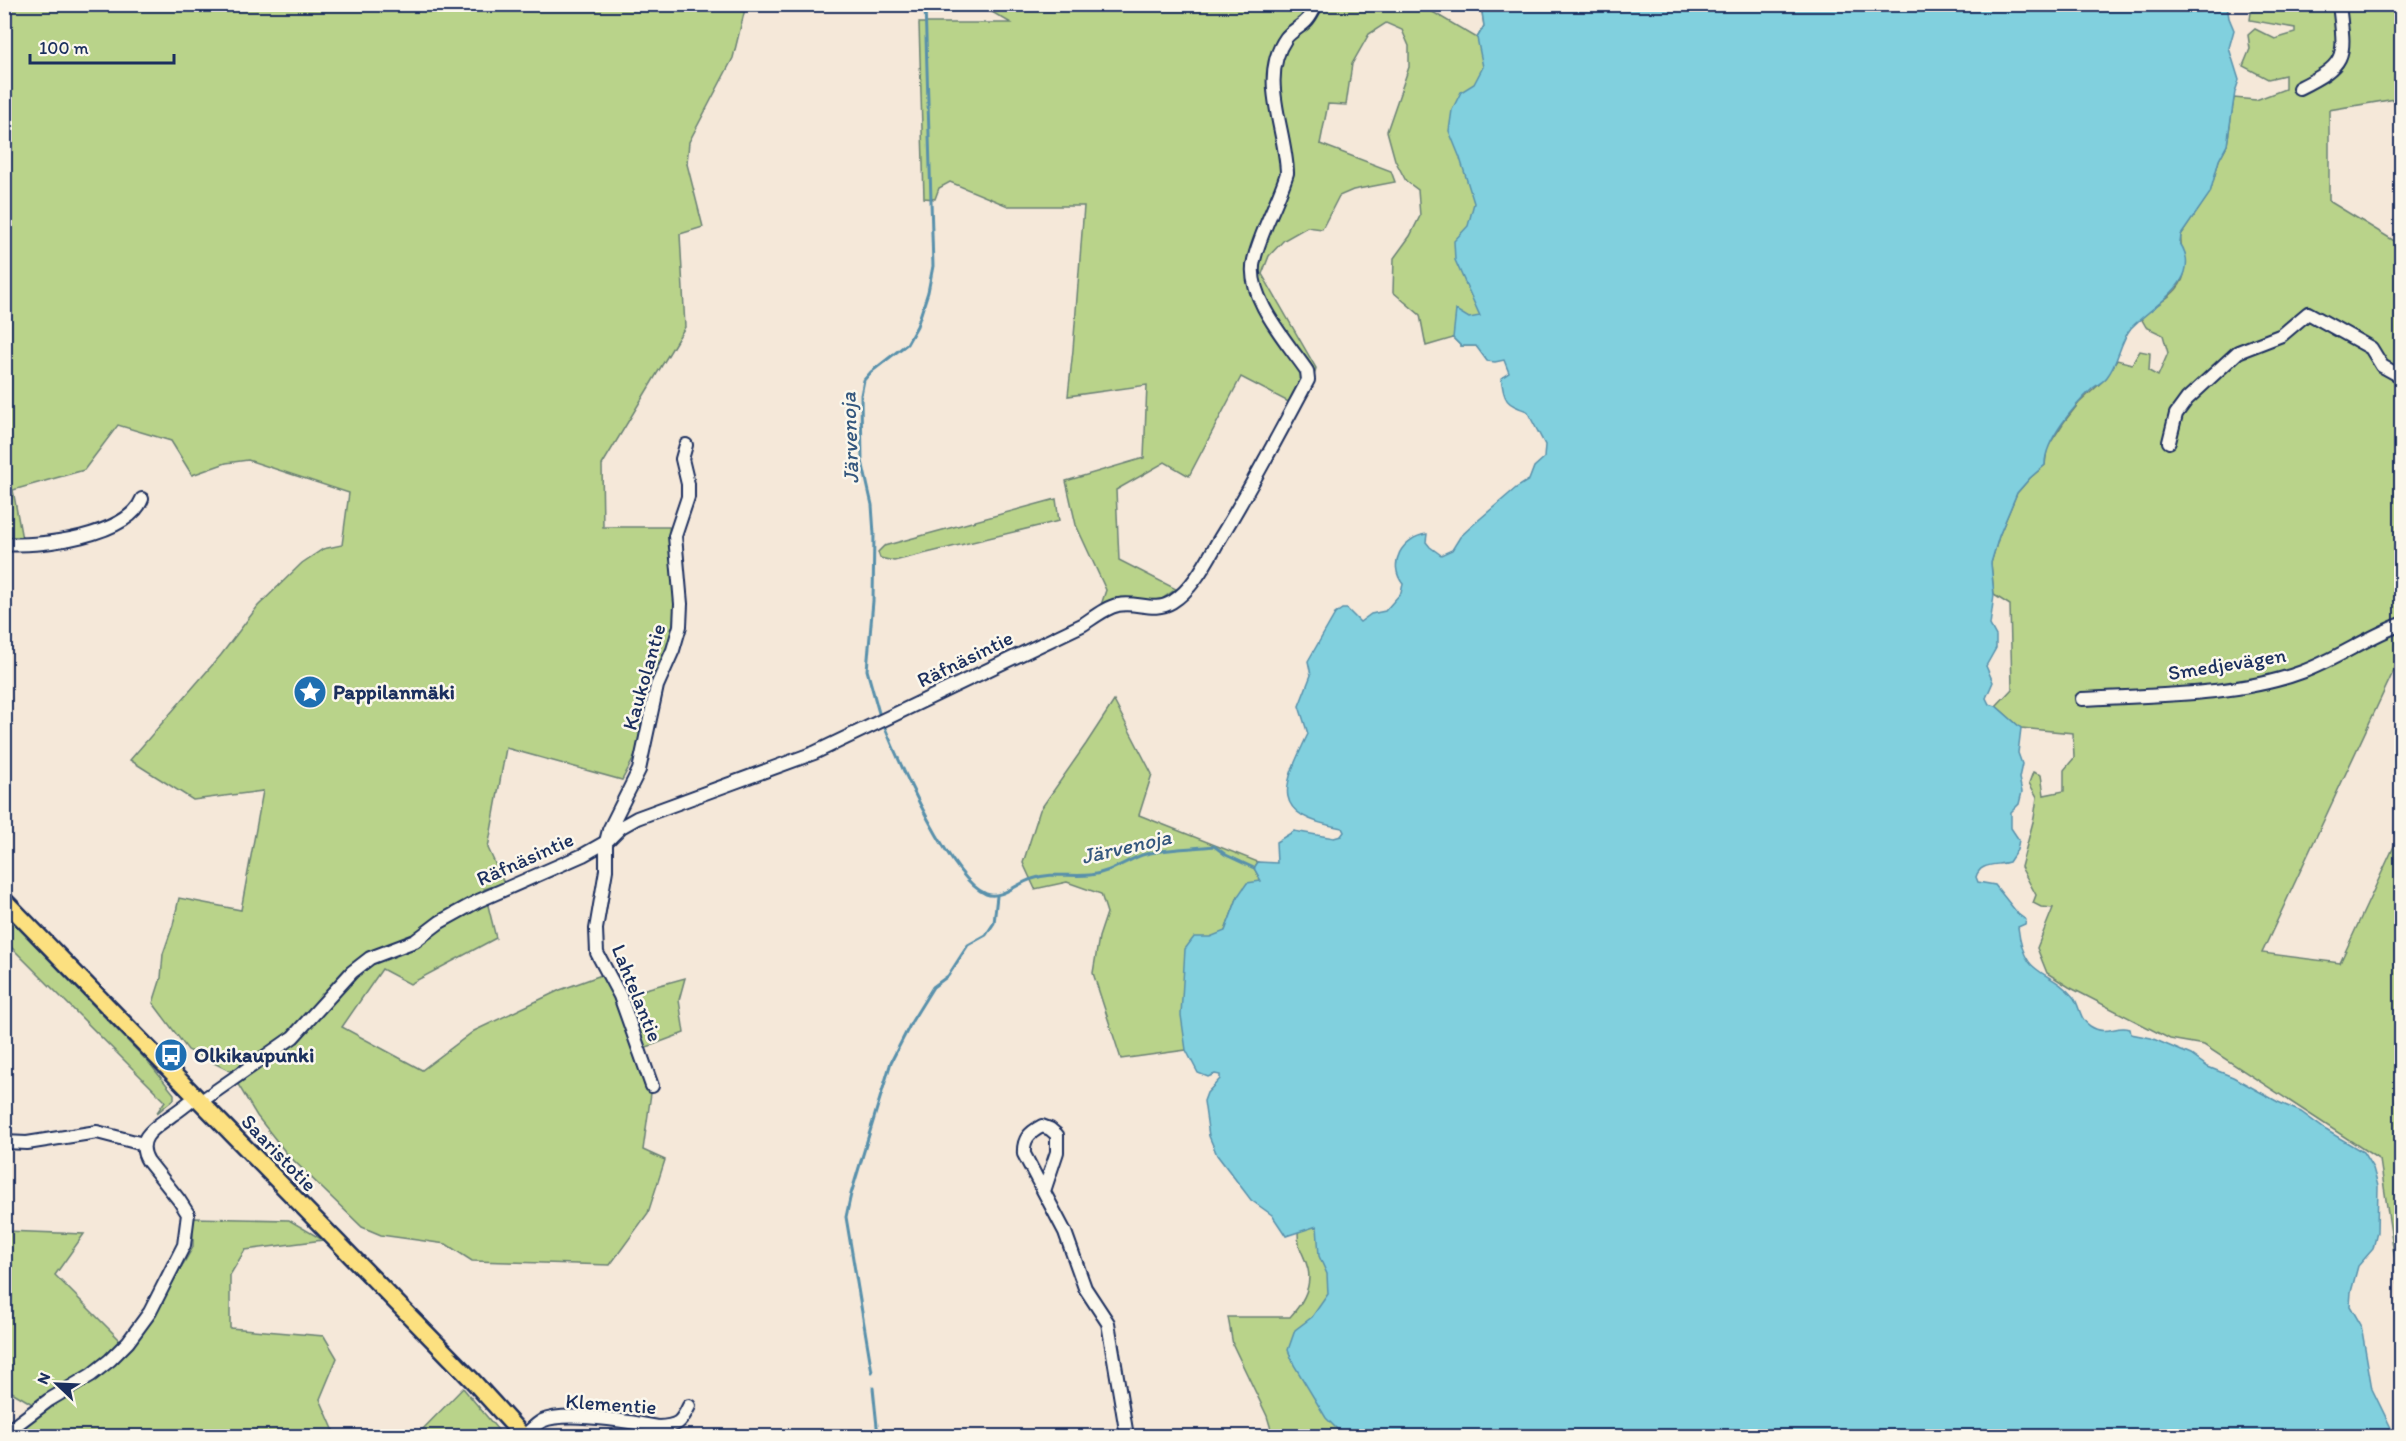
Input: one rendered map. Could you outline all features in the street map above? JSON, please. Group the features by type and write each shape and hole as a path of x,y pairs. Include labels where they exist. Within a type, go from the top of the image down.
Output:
{"main road":[{"name":"Saaristotie","path":"4,900 472,1380 524,1437"}],"street":[{"name":"Räfnäsintie","path":"143,1144 151,1129 293,1037 352,972 370,958 415,941 440,922 478,901 583,855 606,842 621,827 637,818 814,753 1082,625 1116,605 1132,604 1155,608 1171,603 1183,593 1242,503 1308,380 1307,370 1270,316 1252,281 1253,262 1287,173 1287,157 1272,81 1276,59 1287,37 1306,21 1317,4"},
{"path":"2299,88 2324,75 2339,60 2344,36 2339,4"},
{"path":"2169,442 2176,414 2187,399 2238,352 2282,335 2307,313 2371,348 2382,366 2402,377"},
{"name":"Kaukolantie","path":"606,842 614,816 639,770 657,686 673,650 680,626 681,604 675,536 688,496 688,484 682,459 686,445"},
{"path":"4,544 47,544 118,524 138,509 142,499"},
{"name":"Smedjevägen","path":"2082,699 2213,691 2256,684 2300,673 2334,658 2374,634 2402,624"},
{"name":"Lahtelantie","path":"606,842 606,870 596,929 597,953 623,1004 652,1086"},
{"path":"1044,1191 1057,1152 1057,1135 1042,1125 1027,1137 1023,1144 1024,1154 1065,1232 1085,1288 1108,1323 1127,1437"},
{"path":"4,1142 27,1143 98,1132 143,1144 144,1154 148,1161 188,1214 186,1235 179,1257 150,1312 128,1342 91,1375 49,1400 4,1434"},
{"name":"Klementie","path":"524,1437 542,1421 564,1418 670,1426 682,1421 689,1406"}],"green space":[{"path":"978,4 1419,4 1477,38 1484,26 1481,5 1541,5 1482,352 1476,346 1461,346 1453,338 1426,346 1420,315 1393,292 1394,258 1410,236 1420,216 1418,190 1406,181 1395,160 1387,131 1409,67 1409,46 1402,30 1386,23 1369,34 1352,64 1346,105 1328,104 1320,144 1391,171 1395,182 1353,190 1339,196 1322,229 1307,227 1284,240 1269,256 1262,274 1316,368 1310,392 1300,408 1241,377 1189,476 1165,462 1116,490 1119,560 1176,589 1159,601 1114,600 1101,605 1106,590 1076,525 1066,481 1144,458 1147,385 1068,396 1084,206 1008,206 950,182 939,188 935,199 924,198 919,23 1011,23"},
{"path":"4,5 746,5 733,58 689,142 687,164 703,227 680,234 685,327 602,465 603,527 669,527 677,585 676,616 670,642 646,695 636,754 622,780 506,748 488,848 504,883 484,889 496,938 410,984 382,969 342,1027 422,1070 474,1031 560,990 607,973 620,996 685,978 679,1000 684,1033 639,1050 652,1086 643,1150 665,1160 648,1213 610,1265 472,1261 446,1244 381,1235 362,1227 287,1154 257,1116 230,1071 188,1050 153,1003 161,978 163,954 179,898 241,910 263,791 193,800 130,760 221,655 258,606 302,563 323,549 342,545 349,493 248,460 226,463 192,475 171,441 118,425 84,470 13,490 22,539 5,537"},
{"path":"2252,5 2401,5 2401,98 2329,110 2329,201 2401,245 2401,655 2262,953 2340,963 2401,831 2401,1300 2380,1160 2204,1045 2170,1039 2069,987 2047,973 2037,948 2053,908 2041,907 2033,903 2036,895 2021,867 2037,797 2029,783 2033,772 2041,775 2044,795 2064,791 2064,770 2074,758 2073,733 2021,728 1996,706 2012,689 2010,605 1994,595 1991,563 1999,536 2017,493 2045,465 2047,448 2064,422 2079,403 2106,378 2117,360 2132,364 2140,351 2150,353 2149,371 2158,376 2168,353 2163,335 2146,327 2141,318 2180,285 2185,268 2181,235 2210,192 2219,160 2227,145 2234,98 2256,100 2285,89 2285,75 2268,79 2243,66 2250,49 2248,35 2255,29 2275,39 2295,33 2295,28 2250,20"},
{"path":"1056,499 1059,521 894,561 880,558 878,552 884,546"},
{"path":"1114,701 1152,774 1139,815 1258,862 1254,868 1261,881 1238,896 1225,931 1200,1033 1186,1050 1121,1059 1093,973 1099,937 1107,913 1101,894 1067,882 1035,889 1023,863 1040,810"},
{"path":"5,914 150,1064 174,1094 174,1099 156,1114 165,1101 5,941"},
{"path":"1337,1212 1391,1436 1273,1436 1267,1416 1233,1345 1228,1317 1290,1317 1302,1301 1309,1282 1308,1269 1300,1248 1298,1232"},
{"path":"193,1218 289,1220 323,1240 245,1250 230,1275 230,1328 324,1336 337,1358 320,1399 336,1436 8,1436 153,1316 193,1247"},
{"path":"5,1231 84,1234 55,1275 123,1343 94,1368 34,1405 5,1388"},
{"path":"463,1388 503,1436 416,1436"}],"water":[{"path":"1481,5 2227,5 2234,30 2229,48 2239,80 2227,145 2219,160 2210,193 2181,235 2180,243 2186,257 2186,269 2181,281 2173,291 2131,328 2107,377 2085,396 2062,424 2050,445 2045,465 2017,493 1999,536 1991,563 1994,595 1990,625 1996,636 1996,648 1986,666 1993,682 1986,698 1989,704 1996,706 2021,728 2018,753 2022,764 2019,778 2022,792 2019,804 2011,812 2011,828 2019,840 2017,850 2009,862 1989,865 1981,869 1976,877 1978,882 1995,885 2018,914 2026,920 2025,924 2018,927 2026,957 2039,971 2065,988 2074,998 2082,1017 2090,1026 2101,1030 2130,1029 2131,1034 2151,1038 2191,1055 2208,1067 2233,1077 2301,1112 2363,1152 2373,1168 2378,1186 2377,1232 2373,1249 2358,1266 2350,1306 2361,1325 2372,1389 2395,1436 1344,1436 1326,1418 1294,1365 1288,1350 1295,1330 1312,1317 1328,1294 1327,1274 1319,1256 1317,1226 1286,1236 1272,1215 1251,1200 1217,1155 1209,1136 1204,1101 1207,1093 1220,1079 1220,1075 1215,1074 1208,1077 1198,1073 1186,1050 1181,1015 1185,949 1194,937 1210,937 1225,931 1238,896 1247,883 1261,881 1254,868 1258,862 1277,863 1276,842 1294,831 1334,838 1341,836 1344,832 1342,828 1302,815 1292,807 1288,796 1288,784 1292,770 1308,734 1299,706 1311,675 1308,661 1335,614 1342,609 1347,609 1360,622 1371,614 1385,611 1401,593 1403,584 1396,568 1397,560 1410,540 1427,534 1426,542 1441,555 1452,550 1460,537 1474,524 1516,488 1529,480 1534,467 1544,458 1545,445 1527,411 1514,406 1505,397 1501,378 1509,373 1504,360 1487,361 1476,346 1461,346 1453,338 1456,310 1469,318 1480,316 1455,260 1454,241 1468,226 1474,203 1449,131 1452,110 1461,92 1474,84 1483,67 1477,38 1484,26"}],"waterway":[{"name":"Järvenoja","path":"879,713 867,670 873,601 874,534 872,505 862,461 861,395 864,380 871,372 907,344 917,326 928,292 933,266 925,4"},
{"name":"Järvenoja","path":"885,728 914,793 943,845 972,884 986,894 997,895 1039,877 1097,874 1142,855 1168,850 1214,846 1226,855 1254,868"},
{"path":"872,1372 846,1217 851,1194 891,1062 933,987 948,976 968,945 986,935 994,923 997,896"},
{"path":"873,1388 878,1436"}],"place":[{"name":"Pappilanmäki","path":"310,692"},
{"name":"Olkikaupunki","path":"171,1055"}]}
